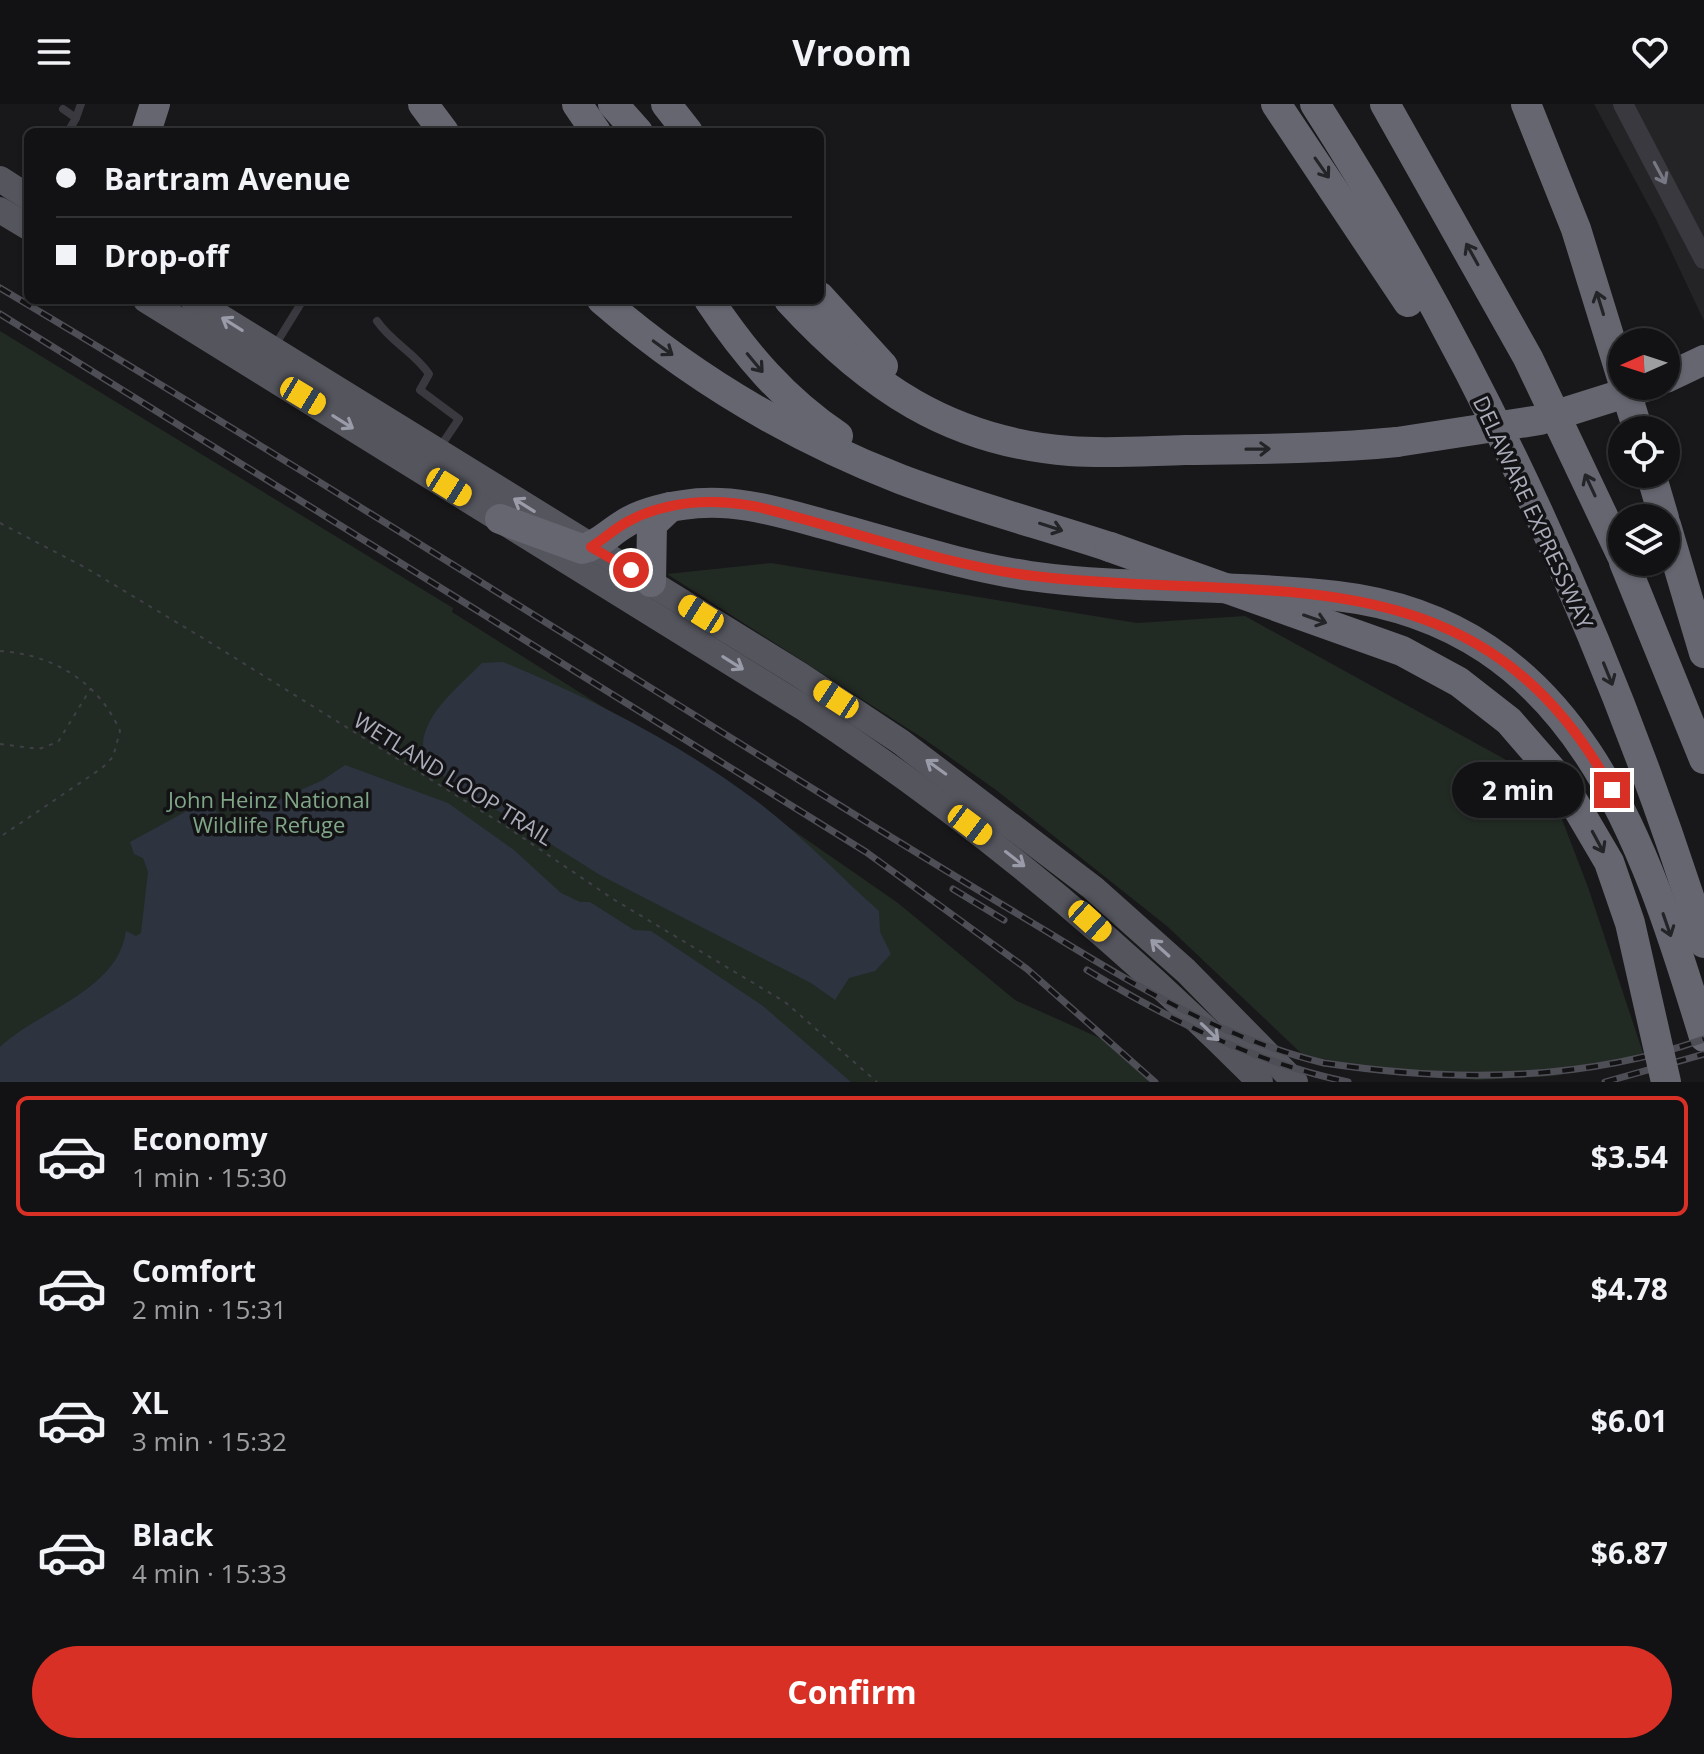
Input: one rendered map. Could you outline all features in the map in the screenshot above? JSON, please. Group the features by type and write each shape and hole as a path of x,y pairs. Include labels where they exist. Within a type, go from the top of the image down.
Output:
{"highway":[{"path":"147,128 155,104"},
{"path":"423,104 441,128"},
{"path":"577,104 593,128"},
{"path":"613,104 634,128"},
{"path":"666,104 685,128"},
{"path":"1276,104 1392,275 1555,551"},
{"name":"DELAWARE EXPRESSWAY","path":"1315,104 1446,330 1555,551 1641,758 1704,943"},
{"path":"1385,104 1528,358 1608,527"},
{"path":"1526,104 1572,217 1608,333"},
{"path":"824,302 856,340 893,375 965,419 1009,433 1055,441 1180,450"},
{"path":"607,304 707,379 808,438 899,479 1110,547 1402,651 1459,682 1509,721 1562,782 1609,862 1630,923 1666,1082"},
{"path":"712,304 763,373 823,426 875,458 992,508"},
{"path":"793,304 838,352 870,378 922,410 968,430 1053,450 1109,453 1328,448 1397,442 1528,422 1608,398"},
{"path":"1680,371 1704,360"},
{"path":"500,519 579,548 591,547 635,518 670,507 711,502 746,504 976,565 1030,576 1357,599 1412,614 1453,631 1510,667 1539,692 1572,729 1603,774 1653,885 1704,1037"},
{"path":"651,582 650,531 655,518 670,507"},
{"path":"1680,572 1704,653"},
{"path":"1630,576 1704,759"}],"main road":[{"path":"0,179 24,194"},
{"path":"0,210 24,225"},
{"path":"153,304 651,582 901,742 1038,844 1186,971 1295,1082"},
{"path":"199,304 273,350 431,461 500,519 804,708 928,792 1090,921 1260,1082"}],"street":[{"path":"1623,104 1704,259"}],"lane":[{"path":"70,128 81,104"},
{"path":"63,109 76,118"},
{"path":"273,350 301,304"},
{"path":"377,321 388,337 415,354 429,374 420,390 459,419 431,461"}],"path":[{"name":"WETLAND LOOP TRAIL","path":"0,523 86,568 206,640 504,825 613,899 785,1002 877,1082"},
{"path":"0,651 45,659 92,688 101,696 120,731 113,757 87,780 0,837"},
{"path":"0,744 39,749 58,742 92,688"}],"shaded area":[{"path":"1594,104 1704,104 1704,321 1656,219"},
{"path":"503,662 631,722 692,757 751,797 879,911 880,932 891,954 875,971 849,978 835,1000 811,983 600,875 430,768 424,753 424,738 437,710 482,663"},
{"path":"345,765 448,803 514,850 561,893 580,902 590,902 634,930 651,931 763,1006 851,1082 0,1082 0,1047 93,984 120,952 126,931 136,936 141,933 148,872 143,858 134,854 130,842 207,800 228,826 241,825 272,803 323,780"}],"green space":[{"name":"John Heinz National Wildlife Refuge","path":"0,331 453,608 452,612 735,790 898,903 1015,1000 1113,1044 1153,1082 0,1082"},
{"path":"771,563 1137,623 1245,616 1548,783 1588,887 1645,1059 1554,1076 1477,1080 1367,1069 1302,1054 1168,927 996,790 924,739 667,574"}],"railway":[{"path":"0,288 24,302"},
{"path":"27,304 962,880 1112,971 1215,1025 1287,1053 1324,1063 1468,1075 1516,1074 1611,1064 1704,1039"},
{"path":"0,314 866,852 1027,969 1155,1082"},
{"path":"953,889 1004,920"},
{"path":"1087,970 1212,1037 1279,1063 1348,1082"},
{"path":"1605,1082 1704,1054"}],"route":[{"path":"631,570 591,547 643,514 688,504 723,502 758,507 976,565 1030,576 1357,599 1412,614 1453,631 1510,667 1551,704 1572,729 1612,790"}]}
